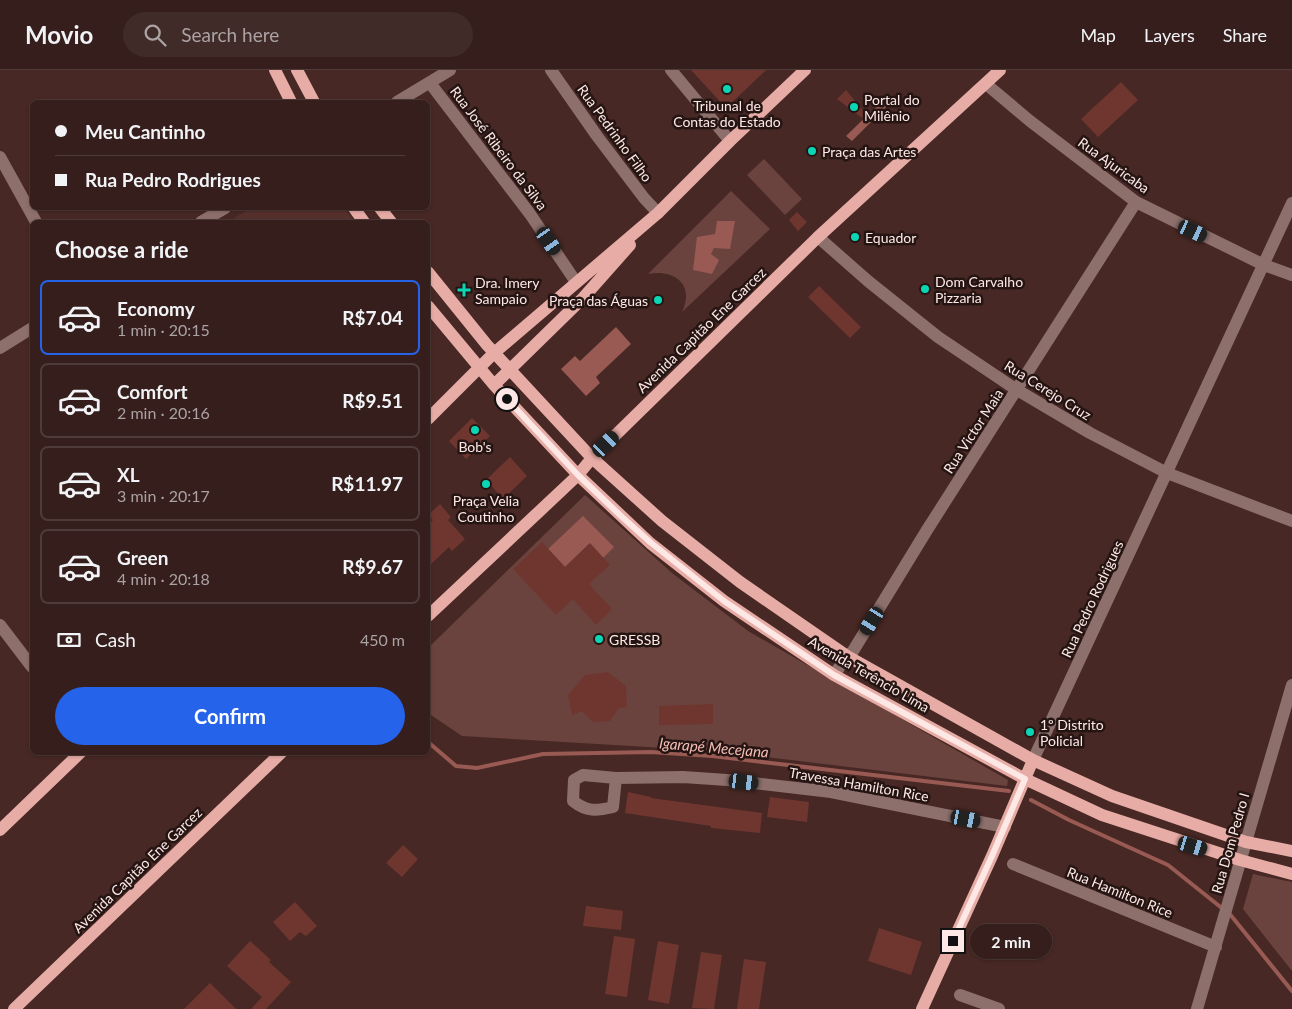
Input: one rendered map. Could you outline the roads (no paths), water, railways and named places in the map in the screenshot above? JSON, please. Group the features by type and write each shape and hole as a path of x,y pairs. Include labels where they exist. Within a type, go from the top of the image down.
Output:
{"main road":[{"path":"275,70 290,100"},
{"path":"297,70 313,100"},
{"path":"494,385 583,298 658,213 805,70"},
{"name":"Avenida Capitão Ene Garcez","path":"430,614 578,475 592,458 818,236 1000,70"},
{"path":"382,210 389,220"},
{"path":"430,417 494,353 658,213"},
{"name":"Avenida Terêncio Lima","path":"430,274 494,353 592,458 662,521 740,582 847,656 1033,760 1112,796 1246,842 1292,852"},
{"name":"Avenida Terêncio Lima","path":"430,308 494,385 578,475 650,542 724,601 834,675 1024,781 1102,814 1240,860 1292,874"},
{"path":"0,830 78,755"},
{"name":"Avenida Capitão Ene Garcez","path":"14,1009 279,755"},
{"name":"Rua Pedro Rodrigues","path":"922,1009 1033,760"}],"street":[{"path":"400,100 450,70"},
{"name":"Rua Pedrinho Filho","path":"550,70 644,198 658,213"},
{"path":"671,70 730,141"},
{"name":"Rua José Ribeiro da Silva","path":"430,83 530,214 576,282"},
{"name":"Rua Ajuricaba","path":"986,84 1136,202 1264,264 1292,275"},
{"path":"0,157 35,220"},
{"name":"Rua Victor Maia","path":"834,675 847,656 853,651 927,530 1136,202"},
{"name":"Rua Pedro Rodrigues","path":"1033,760 1292,203"},
{"path":"204,220 222,210"},
{"name":"Rua Cerejo Cruz","path":"818,236 868,281 938,337 1017,390 1090,433 1167,473 1292,521"},
{"path":"0,348 30,329"},
{"path":"0,625 30,664"},
{"name":"Rua Dom Pedro I","path":"1198,1009 1292,685"},
{"name":"Travessa Hamilton Rice","path":"616,778 701,778 831,792 1006,824"},
{"name":"Rua Hamilton Rice","path":"1012,864 1216,947"},
{"path":"960,995 999,1009"}],"waterway":[{"name":"Igarapé Mecejana","path":"430,744 456,766 477,768 543,754 651,752 712,756 1009,791"},
{"name":"Igarapé Mecejana","path":"1031,800 1069,820 1168,865 1223,909"},
{"name":"Igarapé Mecejana","path":"1229,913 1292,991"}],"place":[{"name":"Tribunal de Contas do Estado","path":"727,89"},
{"name":"Portal do Milênio","path":"854,107"},
{"name":"Praça das Artes","path":"812,151"},
{"name":"Equador","path":"855,237"},
{"name":"Dom Carvalho Pizzaria","path":"925,289"},
{"name":"Dra. Imery Sampaio","path":"464,290"},
{"name":"Praça das Águas","path":"658,300"},
{"name":"Bob's","path":"475,430"},
{"name":"Praça Velia Coutinho","path":"486,484"},
{"name":"GRESSB","path":"599,639"},
{"name":"1º Distrito Policial","path":"1030,732"}]}
